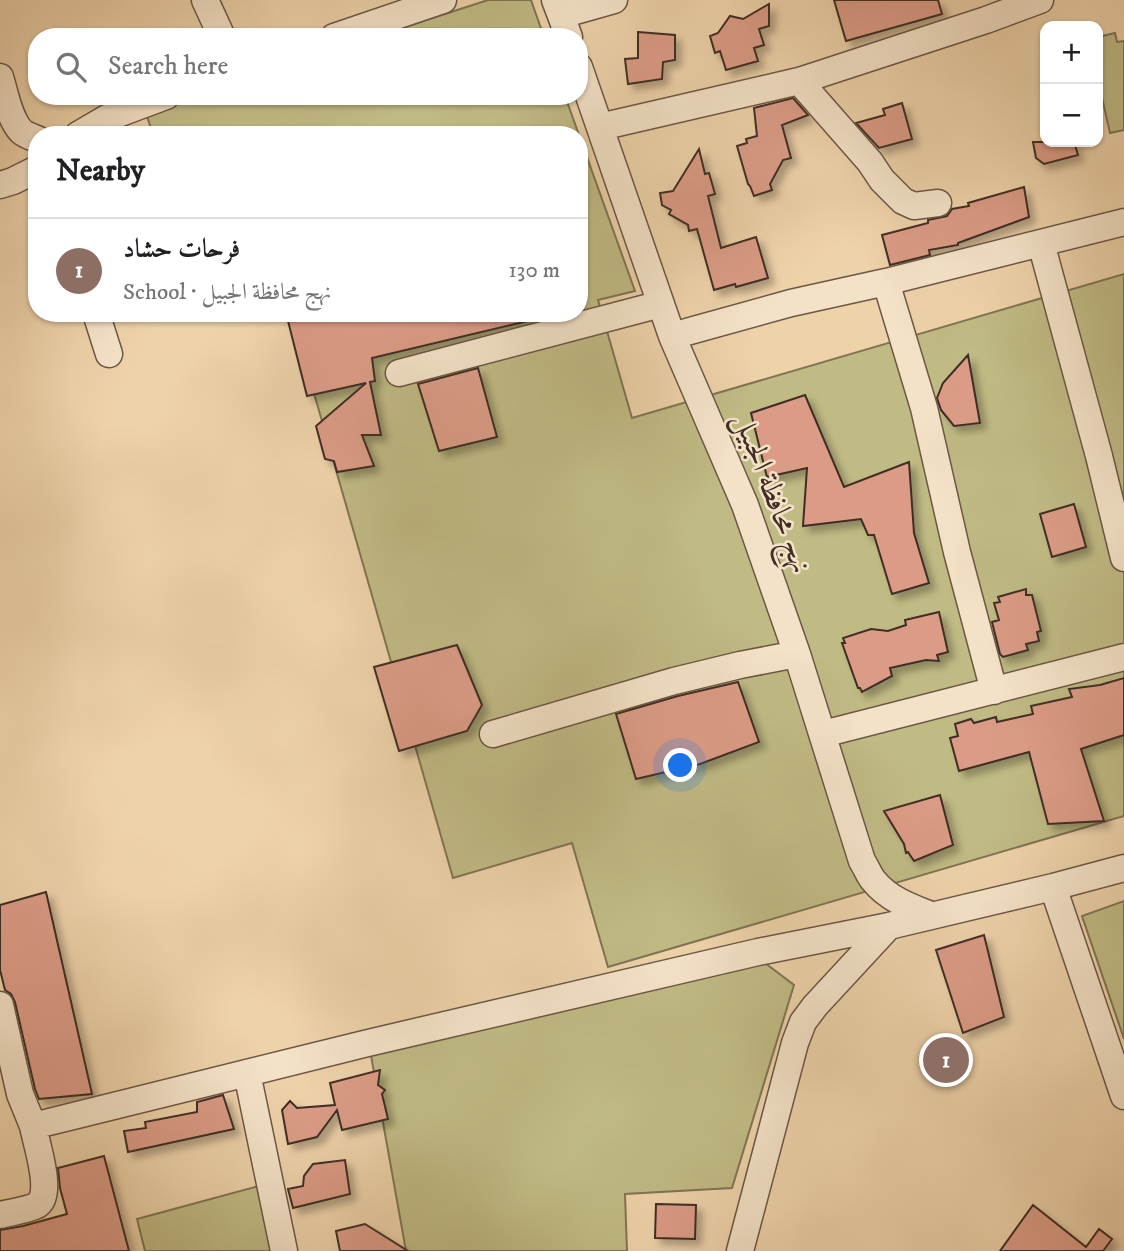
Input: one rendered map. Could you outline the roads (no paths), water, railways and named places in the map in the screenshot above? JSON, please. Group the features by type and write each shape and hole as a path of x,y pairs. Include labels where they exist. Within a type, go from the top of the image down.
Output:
{"street":[{"path":"205,0 218,28"},
{"path":"361,28 443,0"},
{"path":"561,17 614,0"},
{"path":"600,127 799,81 1040,0"},
{"path":"0,77 17,125 28,134"},
{"path":"799,81 870,162 882,180 903,201 914,206 938,202"},
{"name":"نهج محافظة الجبيل","path":"588,93 672,336 746,505 797,654 862,861 874,881 887,894 903,904 931,915"},
{"path":"93,126 142,105"},
{"path":"0,185 28,174"},
{"path":"672,336 791,303 1124,222"},
{"path":"1041,243 1124,558"},
{"path":"886,282 924,408 957,552 994,691"},
{"path":"399,373 661,304"},
{"path":"99,322 109,354"},
{"path":"493,734 674,681 797,654"},
{"path":"822,734 1124,657"},
{"path":"33,1126 395,1036 732,958 889,926 1124,868"},
{"path":"1053,887 1124,1096"},
{"path":"740,1251 795,1043 803,1022 889,926"},
{"path":"0,1005 20,1094 33,1126 45,1186 44,1196 38,1205 0,1215"},
{"path":"247,1073 284,1251"}],"place":[{"name":"فرحات حشاد","path":"946,1060"}]}
